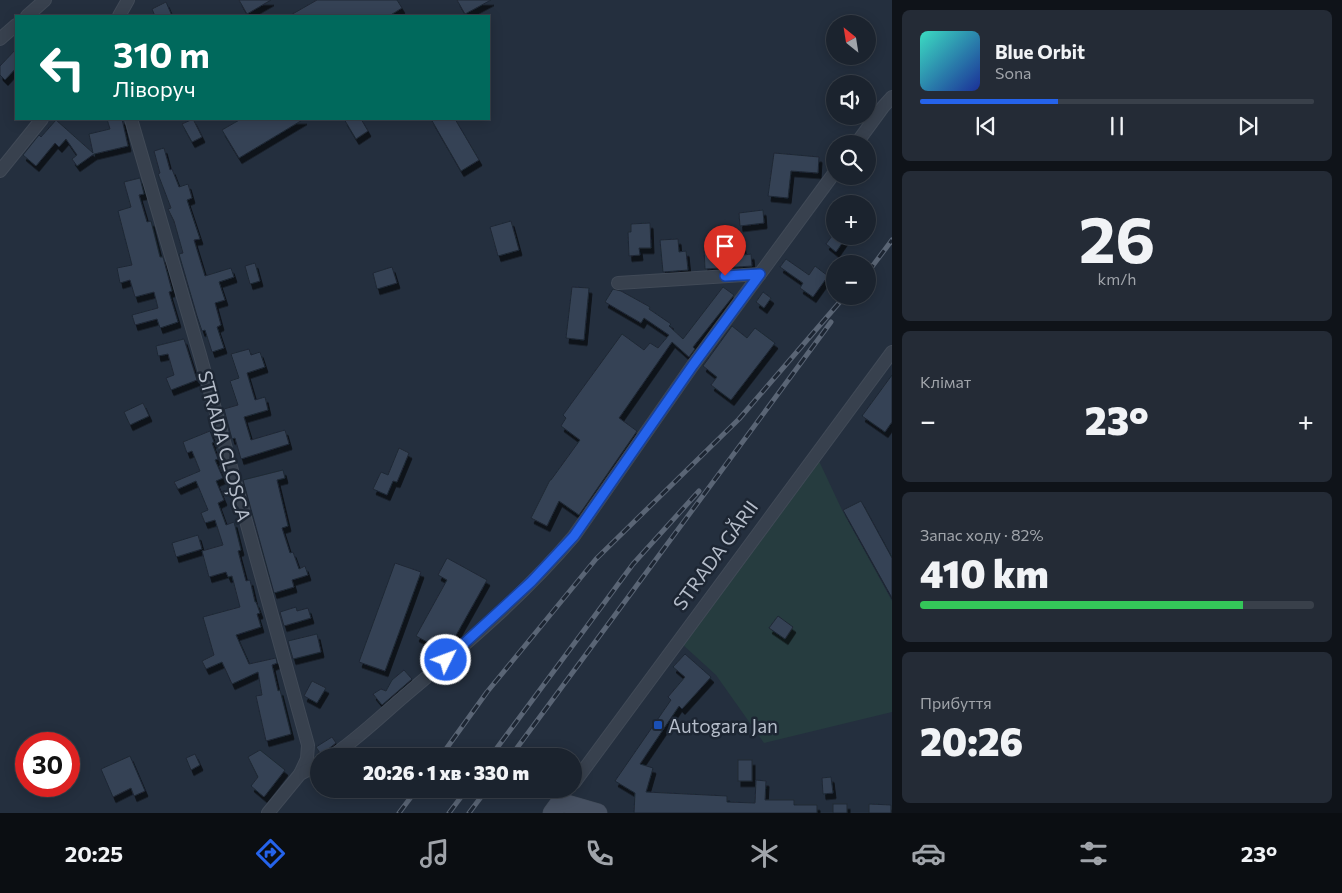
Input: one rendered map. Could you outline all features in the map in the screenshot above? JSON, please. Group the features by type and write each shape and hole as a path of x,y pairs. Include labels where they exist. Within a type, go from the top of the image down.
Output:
{"street":[{"path":"27,15 45,0"},
{"path":"120,15 128,0"},
{"path":"0,39 15,26"},
{"path":"863,135 892,97"},
{"path":"0,170 41,120"},
{"name":"STRADA CLOȘCA","path":"131,120 200,355 308,745 307,759 300,774"},
{"path":"342,748 433,671 531,582 574,536 693,365 826,184"},
{"path":"618,283 760,274"},
{"name":"STRADA GĂRII","path":"582,772 892,352"},
{"path":"268,813 300,774 310,769"},
{"path":"561,801 598,813"}],"green space":[{"path":"819,461 842,510 892,601 892,712 764,743 716,675 682,644"}],"building":[{"path":"239,0 271,0 247,14"},
{"path":"317,0 397,0 402,8 391,15 291,15"},
{"path":"457,0 491,0 465,14"},
{"path":"166,2 172,15 155,15 152,9"},
{"path":"15,50 15,69 5,80 0,75 0,66"},
{"path":"56,120 93,153 89,134 110,129 107,120 122,120 128,146 94,154 77,166 72,159 77,155 66,139 59,147 55,143 36,166 23,155 39,135 41,137"},
{"path":"194,120 202,137 192,142 182,124"},
{"path":"239,120 302,120 239,158 222,130"},
{"path":"345,120 362,120 368,131 356,139"},
{"path":"432,120 456,120 479,160 461,171"},
{"path":"164,148 170,170 172,169 179,187 188,184 192,198 187,200 200,239 194,240 205,276 231,268 234,277 219,282 225,300 215,303 221,325 217,327 224,348 212,352 205,330 202,331 197,316 179,254 183,253 174,221 168,209 171,208 158,174 160,173 154,151"},
{"path":"774,153 819,157 818,173 791,171 788,198 768,196"},
{"path":"140,178 144,194 139,195 147,222 151,221 160,257 163,257 172,291 169,292 178,322 160,328 157,319 135,325 132,315 158,308 154,292 135,297 130,280 120,283 117,268 132,265 118,211 131,207 124,182"},
{"path":"763,210 764,223 740,226 739,213"},
{"path":"511,221 519,250 498,256 490,227"},
{"path":"650,223 651,248 639,248 640,255 629,256 628,232 631,232 631,224"},
{"path":"741,233 744,255 751,254 752,266 705,269 704,247 730,245 729,235"},
{"path":"678,239 679,252 686,251 688,270 663,272 660,240"},
{"path":"827,245 841,245 836,252"},
{"path":"786,259 809,275 815,266 826,274 826,279 813,297 800,288 803,283 780,267"},
{"path":"255,263 260,281 250,284 245,266"},
{"path":"392,267 397,283 377,289 373,273"},
{"path":"572,287 589,288 584,340 566,338"},
{"path":"723,287 734,295 693,347 695,349 689,357 672,342 619,418 637,431 579,515 559,501 547,526 531,518 550,480 580,440 561,426 566,418 563,415 622,334 644,350 650,343 658,348 669,335 644,318 641,323 605,302 613,289 621,291 650,307 649,309 671,324 669,326 683,339"},
{"path":"763,292 771,298 764,308 756,302"},
{"path":"732,326 747,338 755,328 775,343 731,400 711,385 717,377 703,366"},
{"path":"184,339 197,380 171,390 166,378 174,375 168,354 158,356 156,346"},
{"path":"249,349 251,355 260,352 265,367 247,373 255,400 265,397 268,410 244,417 251,440 285,430 289,444 241,459 235,438 232,439 224,409 238,405 230,381 239,378 231,354"},
{"path":"892,375 892,422 885,432 862,416"},
{"path":"143,403 149,416 130,425 124,412"},
{"path":"210,431 218,459 215,460 223,478 216,481 224,500 218,503 226,525 234,522 241,550 238,551 246,581 250,580 255,602 260,613 257,614 261,627 236,635 249,664 276,658 277,663 272,665 291,734 266,741 256,696 262,695 258,672 232,684 222,662 206,669 202,661 214,655 203,617 240,607 232,576 228,577 226,572 209,577 202,551 223,545 215,520 205,523 201,513 208,510 196,481 178,489 174,482 200,471 192,451 187,453 183,442"},
{"path":"399,448 409,453 397,482 393,481 387,495 373,489 381,472 388,475"},
{"path":"283,470 285,478 277,480 288,526 282,528 290,553 293,552 299,569 305,566 308,575 292,580 294,587 274,593 243,480"},
{"path":"861,501 892,558 892,598 843,510"},
{"path":"198,535 202,549 176,557 172,543"},
{"path":"447,558 487,580 450,646 444,651 416,636 447,580 438,575"},
{"path":"395,563 421,572 385,671 359,662"},
{"path":"296,607 297,611 308,608 311,618 284,626 280,612"},
{"path":"778,616 793,627 785,639 769,628"},
{"path":"317,634 321,652 293,659 288,641"},
{"path":"685,654 711,677 682,709 679,706 640,764 653,768 646,792 727,796 727,802 755,803 756,780 766,781 765,800 794,800 794,805 817,805 817,813 634,813 635,793 615,781 671,700 668,697 685,677 673,667"},
{"path":"404,670 412,679 382,705 373,694 381,689 386,691 392,680"},
{"path":"312,681 326,688 317,703 304,696"},
{"path":"332,737 336,743 330,748 316,747"},
{"path":"260,750 285,770 264,797 251,786 258,777 248,757"},
{"path":"195,754 200,765 191,770 186,758"},
{"path":"130,756 145,791 134,796 131,788 113,797 101,769"},
{"path":"738,760 752,760 752,781 738,781"},
{"path":"831,777 833,793 823,794 822,778"},
{"path":"833,804 847,804 847,813 833,813"},
{"path":"869,804 891,805 891,813 869,813"}],"railway":[{"path":"876,261 892,240"},
{"path":"447,748 487,692 596,559 739,419 837,305"},
{"path":"517,748 831,322"},
{"path":"497,748 633,564 699,491"},
{"path":"399,813 410,798"},
{"path":"449,813 460,798"},
{"path":"469,813 480,798"}],"place":[{"name":"Autogara Jan","path":"658,725"}],"route":[{"path":"446,660 531,582 574,536 693,365 760,274 725,276"}]}
